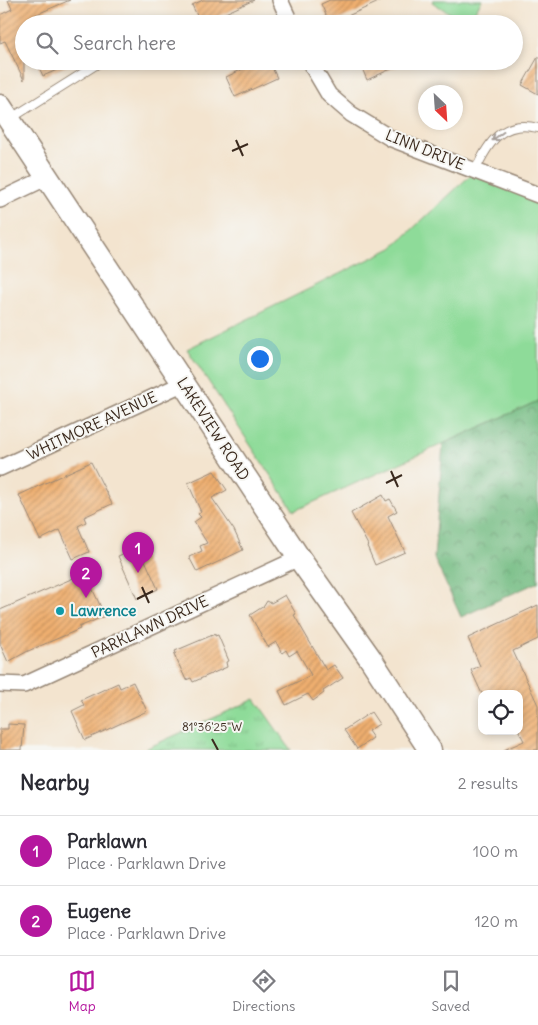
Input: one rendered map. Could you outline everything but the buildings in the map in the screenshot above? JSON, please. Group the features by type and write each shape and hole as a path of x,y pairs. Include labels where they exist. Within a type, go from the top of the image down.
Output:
{"street":[{"path":"280,0 288,15"},
{"name":"LINN DRIVE","path":"314,70 329,95 351,114 392,139 538,195"},
{"name":"LAKEVIEW ROAD","path":"5,113 299,558 370,658 430,750"},
{"path":"0,200 48,177"},
{"name":"WHITMORE AVENUE","path":"0,468 184,383"},
{"name":"PARKLAWN DRIVE","path":"0,684 24,685 299,558"}],"lane":[{"path":"5,113 85,70"},
{"path":"475,171 483,154 494,138 501,132 517,127 530,126 538,128"}],"green space":[{"path":"433,0 482,0 473,15 453,15 432,2"},
{"path":"475,171 538,195 538,401 294,511 187,349 392,248"},
{"path":"538,401 538,582 461,617 434,558 443,444"},
{"path":"255,699 291,750 143,750"}],"place":[{"name":"Parklawn","path":"138,573"},
{"name":"Eugene","path":"86,598"},
{"name":"Lawrence","path":"60,611"}]}
